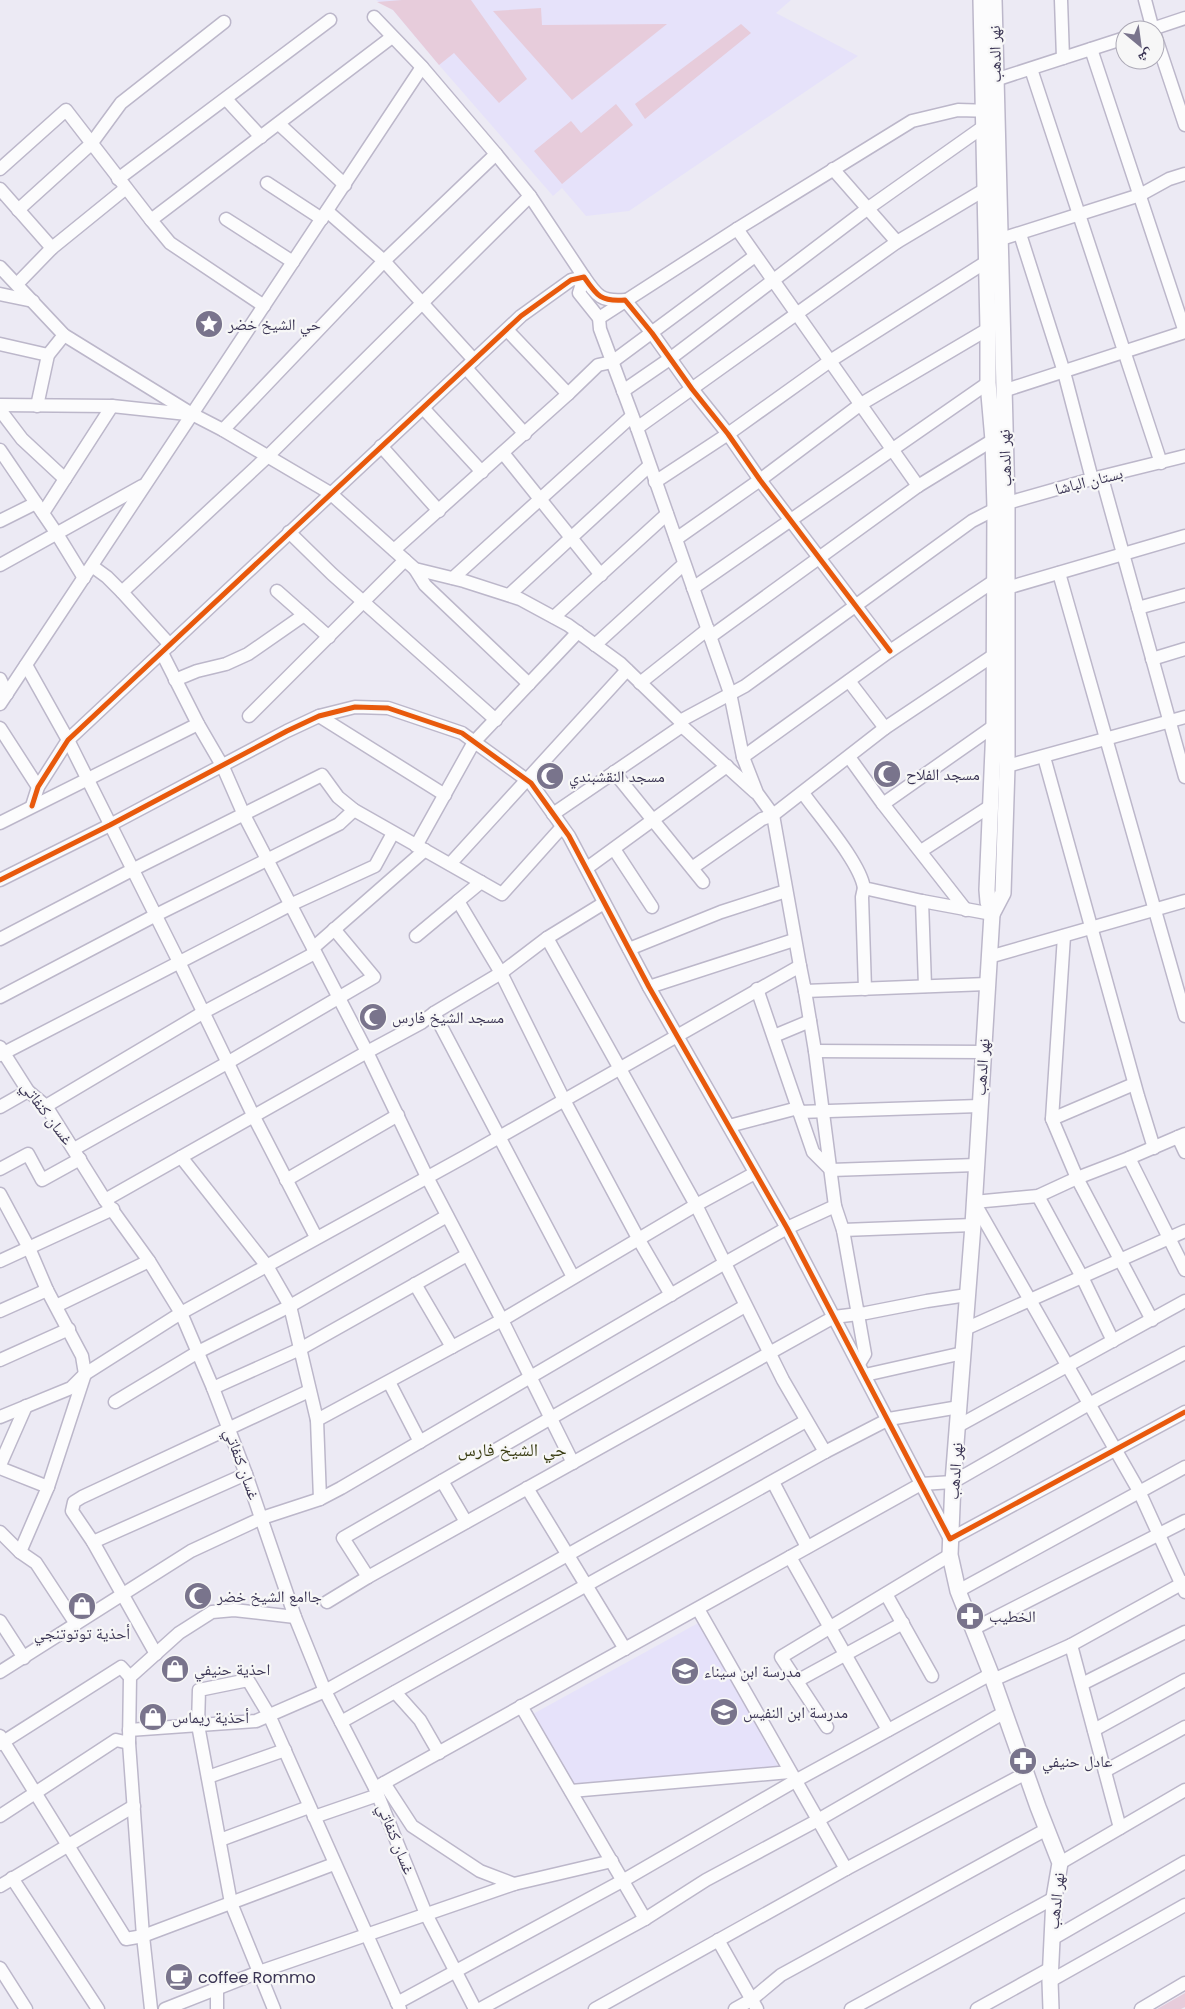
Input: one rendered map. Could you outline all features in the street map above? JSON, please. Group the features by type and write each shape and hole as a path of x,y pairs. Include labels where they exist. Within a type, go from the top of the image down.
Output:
{"main road":[{"name":"نهر الدهب","path":"981,0 1001,239 1003,391 1000,585 1007,766 1003,893 992,914"},
{"name":"نهر الدهب","path":"994,0 995,80 989,110 983,127 988,383 1001,505"},
{"name":"نهر الدهب","path":"1000,585 994,656 992,805 987,890 992,914 973,1225 966,1296 950,1547 958,1591 992,1677 1060,1863 1054,1898 1050,1975 1051,2009"}],"street":[{"path":"1061,0 1063,58"},
{"path":"1145,0 1150,20"},
{"path":"374,17 422,68 530,196 596,294 609,301 625,300"},
{"path":"1165,26 1185,18"},
{"path":"17,284 52,248 122,183 226,99 330,20"},
{"path":"18,210 91,144 121,103 224,22"},
{"path":"151,220 392,37"},
{"path":"995,80 1115,41"},
{"path":"1003,391 1185,332 1091,49"},
{"path":"1165,66 1185,125"},
{"path":"4,699 422,68"},
{"path":"1031,69 1161,463"},
{"path":"226,99 261,137"},
{"path":"0,169 66,110 170,243 264,306"},
{"path":"599,318 737,229 912,121 958,110 989,110"},
{"path":"279,124 345,184"},
{"path":"623,391 671,358 772,279 867,209 983,127"},
{"path":"224,430 384,261 496,154"},
{"path":"833,169 897,242"},
{"path":"1001,239 1140,195 1169,179 1185,174"},
{"path":"267,183 324,215 384,261 422,302 525,434"},
{"path":"0,189 52,248"},
{"path":"637,428 897,242 984,190"},
{"path":"122,592 268,456 530,196"},
{"path":"226,220 294,262"},
{"path":"737,229 918,486"},
{"path":"1020,234 1123,554 1185,777"},
{"path":"394,550 525,434 598,365 612,362 755,256"},
{"path":"655,482 728,434 830,360 986,262"},
{"path":"0,267 64,335 192,414 224,430 330,493 416,569 425,585 529,684"},
{"path":"584,277 578,293 599,318 600,329 637,428 730,693 743,757 757,793"},
{"path":"32,806 38,787 68,740 330,493 522,316 571,280 584,277"},
{"path":"0,294 33,302"},
{"path":"625,300 671,358 760,480 890,651"},
{"path":"676,539 760,480 861,404 988,329"},
{"path":"507,330 568,394"},
{"path":"37,406 48,355 64,335"},
{"path":"0,344 48,355"},
{"path":"693,588 988,383"},
{"path":"0,406 112,406 192,414"},
{"path":"0,521 39,508 65,479 112,406"},
{"path":"423,408 482,472"},
{"path":"0,410 22,439 65,479"},
{"path":"453,578 632,416"},
{"path":"640,683 709,633 821,558 918,486 993,440"},
{"path":"382,446 439,510"},
{"path":"503,453 601,575"},
{"name":"بستان الباشا","path":"553,814 681,723 745,686 972,521 1001,505 1185,456"},
{"path":"2,458 57,534 84,578"},
{"path":"508,595 650,466"},
{"path":"0,565 145,485"},
{"path":"554,617 667,514"},
{"path":"289,532 364,603 496,720"},
{"path":"743,757 890,651 1000,585 1059,573 1185,536"},
{"path":"249,716 405,560"},
{"path":"595,645 684,564"},
{"path":"92,566 107,577 122,592 166,649 175,680 223,766 244,815 367,1052 427,1177 502,1320 573,1463"},
{"path":"416,569 453,578 520,599 578,632 627,670 757,793 773,815 815,1051 835,1206 843,1230 865,1354 862,1370"},
{"path":"1059,573 1185,1016"},
{"path":"277,591 329,637"},
{"path":"1138,608 1185,595"},
{"path":"175,680 197,671 226,664 248,654 304,615"},
{"path":"46,1106 204,1012 314,951 334,929 420,848 445,795 474,742 578,632"},
{"path":"1152,658 1185,649"},
{"path":"692,868 762,819 773,815 885,728 994,656"},
{"path":"26,665 68,740 180,962 227,1063 316,1237"},
{"path":"450,864 627,670"},
{"path":"0,679 4,699"},
{"path":"849,681 885,728"},
{"path":"0,880 319,716 355,707 388,708 462,733 527,780 562,827 587,868 629,950 787,1228 889,1419 950,1547"},
{"path":"319,716 445,795"},
{"path":"1007,766 1185,717"},
{"path":"0,823 198,724"},
{"path":"883,804 994,726"},
{"path":"0,728 38,787"},
{"path":"849,757 883,804 921,850 966,910"},
{"path":"1044,757 1134,1084 1154,1148"},
{"path":"587,868 727,766"},
{"path":"614,772 703,882"},
{"path":"0,939 132,870 322,775 338,796 354,810 502,894 562,827"},
{"path":"803,793 854,862 863,878 865,989"},
{"path":"921,850 992,805"},
{"path":"0,997 156,915 339,824 354,810"},
{"path":"1,1052 290,905 375,866 393,833"},
{"path":"614,849 652,907"},
{"path":"416,936 481,882"},
{"path":"864,888 922,902 992,914"},
{"path":"629,950 721,912 786,891"},
{"path":"458,901 501,972 564,1100 639,1240 671,1295"},
{"path":"989,957 1185,901"},
{"path":"922,902 925,986"},
{"path":"0,1261 29,1248 109,1204 181,1157 367,1052 421,1024 434,1013 501,972 547,938 604,903"},
{"path":"0,1169 28,1154 42,1180 77,1154 374,977 334,929"},
{"path":"1064,936 1052,1119 1077,1178 1152,1320"},
{"path":"547,938 696,1205 769,1354 825,1452"},
{"path":"650,987 794,940"},
{"path":"0,1417 71,1388 85,1374 180,1313 498,1138 800,966"},
{"path":"805,991 988,984"},
{"path":"757,989 813,1152 831,1170 976,1165"},
{"path":"434,1013 498,1138 573,1277"},
{"path":"774,1036 810,1021"},
{"path":"815,1051 983,1052"},
{"name":"غسان كنفاتي","path":"1,1052 28,1091 46,1106 109,1204 149,1261 180,1313 229,1429 262,1518 295,1617 325,1691 379,1789 426,1914 476,2009"},
{"path":"1052,1119 1134,1084"},
{"path":"0,1107 28,1091"},
{"path":"729,1126 799,1110 979,1106"},
{"path":"286,1180 398,1115"},
{"path":"274,2009 231,1903 198,1725 199,1690 248,1680 269,1715 398,2006 624,1880 792,1776 992,1677 1071,1645 1184,1586 1139,1491 1067,1366 1032,1300 974,1202 1038,1196 1077,1178 1181,1136 1185,1152"},
{"path":"181,1157 267,1266 290,1306 317,1420 320,1499"},
{"path":"1129,1158 1185,1270"},
{"path":"317,1420 502,1320 696,1205 755,1173"},
{"path":"0,1194 29,1248 47,1290 70,1330 82,1356 85,1374 48,1487 20,1552"},
{"path":"1038,1196 1082,1277 1113,1341"},
{"path":"0,1672 191,1551 262,1518 320,1499 725,1263 787,1228 835,1206"},
{"path":"115,1402 198,1352 290,1306 447,1216"},
{"path":"843,1230 973,1225"},
{"path":"964,1329 1185,1231"},
{"path":"213,1388 300,1349 467,1255"},
{"path":"56,1306 149,1261"},
{"path":"415,1284 452,1347"},
{"path":"0,1311 47,1290"},
{"path":"327,1602 368,1577 834,1317 891,1309 927,1300 966,1296"},
{"path":"958,1426 1185,1301"},
{"path":"368,1577 343,1538 745,1306"},
{"path":"0,1360 70,1330"},
{"path":"862,1370 963,1353"},
{"path":"220,1840 379,1789 521,1706 921,1484 953,1482 1089,1404 1185,1353"},
{"path":"389,1382 420,1442"},
{"path":"156,1654 93,1542 72,1511 74,1502 309,1391"},
{"path":"26,1406 0,1467 48,1487"},
{"path":"341,1722 825,1452 889,1419 960,1407"},
{"path":"826,1727 781,1657 886,1594 950,1547 1185,1412"},
{"path":"129,1730 256,1721 325,1691 806,1421"},
{"path":"958,1591 1185,1467"},
{"path":"93,1542 246,1474"},
{"path":"442,1481 466,1522"},
{"path":"773,1482 807,1547"},
{"path":"527,1488 625,1649"},
{"path":"973,1629 1185,1521"},
{"path":"0,1532 20,1552 36,1563 76,1624"},
{"path":"790,1557 888,1730"},
{"path":"886,1594 932,1676"},
{"path":"698,1608 846,1869"},
{"path":"130,1677 179,1633 212,1612 234,1610 295,1617"},
{"path":"0,1622 24,1658"},
{"path":"797,1681 903,1623"},
{"path":"1082,1684 1185,1632"},
{"path":"1071,1645 1120,1828"},
{"path":"151,2009 143,1936 128,1743 130,1677 121,1667 1,1741 36,1793 126,1939 143,1936 334,1864"},
{"path":"1094,1730 1185,1680"},
{"path":"395,1692 420,1720 438,1753"},
{"path":"521,1706 645,1919"},
{"path":"480,2009 645,1919 706,1880 818,1820 1005,1712"},
{"path":"1105,1772 1185,1727"},
{"path":"0,1816 116,1740 128,1743"},
{"path":"208,1777 284,1750"},
{"path":"595,2009 846,1869 1026,1773"},
{"path":"571,1791 792,1776"},
{"path":"379,1789 412,1826 480,1871 514,1884"},
{"path":"1060,1863 1185,1790"},
{"path":"0,1886 66,1844 134,1806"},
{"path":"735,2009 754,2004 781,1975 1046,1829"},
{"path":"165,2009 259,1972 514,1884 612,1861"},
{"path":"1052,1939 1185,1862"},
{"path":"12,1878 98,2009"},
{"path":"851,2009 1054,1898"},
{"path":"978,2009 1050,1975 1185,1905"},
{"path":"718,1940 754,2004"},
{"path":"0,1968 26,2009"},
{"path":"1141,2009 1185,1983"},
{"path":"217,1989 217,2009"}],"shaded area":[{"path":"376,0 791,0 776,13 858,56 629,211 586,216 562,188 553,196 393,10"},
{"path":"471,0 527,79 499,103 454,53 439,65 393,10 377,2"},
{"path":"541,8 542,25 667,24 572,100 493,11"},
{"path":"741,24 751,33 645,119 635,104"},
{"path":"616,104 633,125 562,184 534,151 571,121 581,133"},
{"path":"700,1622 778,1766 573,1785 533,1714"},
{"path":"1185,1993 1185,2007 1181,2009 1157,2009"}],"cycle path":[{"path":"32,806 38,787 68,740 521,316 571,280 584,277 596,293 605,299 625,300 652,333 760,480 890,651"},
{"path":"0,880 319,716 355,707 388,708 462,733 531,783 569,836 649,987 787,1228 950,1539 1185,1412"}],"place":[{"name":"حي الشيخ خضر","path":"209,324"},
{"name":"مسجد الفلاح","path":"887,774"},
{"name":"مسجد النقشبندي","path":"550,776"},
{"name":"مسجد الشيخ فارس","path":"373,1017"},
{"name":"جاامع الشيخ خضر","path":"198,1596"},
{"name":"أحذية توتوتنجي","path":"82,1606"},
{"name":"الخطيب","path":"970,1616"},
{"name":"احذية حنيفي","path":"175,1669"},
{"name":"مدرسة ابن سيناء","path":"685,1671"},
{"name":"مدرسة ابن النفيس","path":"724,1712"},
{"name":"أحذية ريماس","path":"153,1717"},
{"name":"عادل حنيفي","path":"1023,1761"},
{"name":"coffee Rommo","path":"179,1977"}],"district":[{"name":"حي الشيخ فارس","path":"512,1449"}]}
